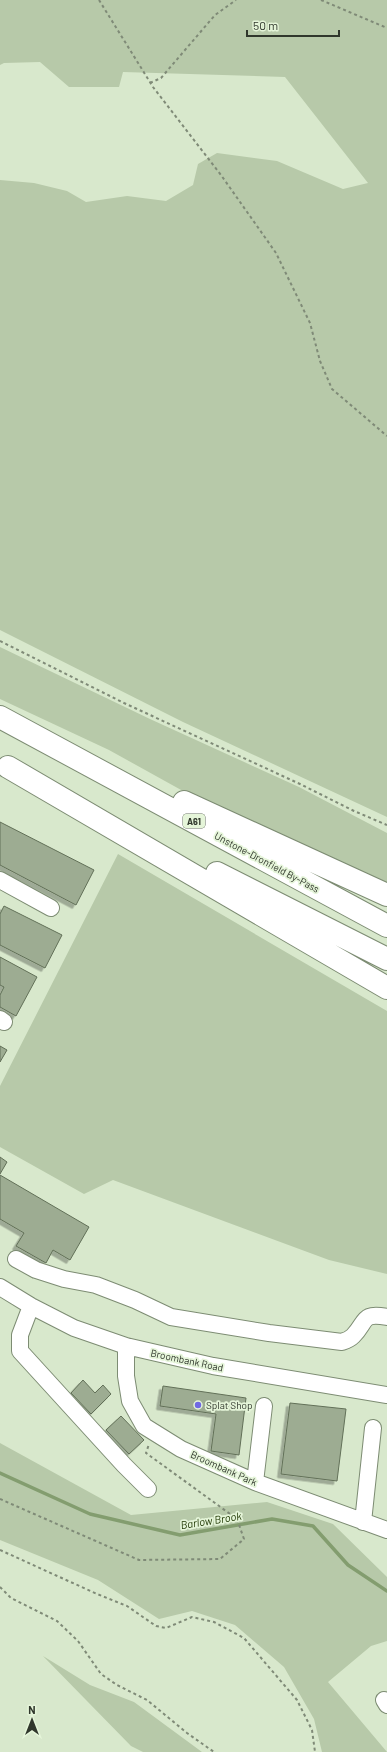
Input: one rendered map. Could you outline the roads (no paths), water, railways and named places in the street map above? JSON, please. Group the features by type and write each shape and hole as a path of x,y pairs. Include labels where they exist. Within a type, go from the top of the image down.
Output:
{"highway":[{"name":"Unstone-Dronfield By-Pass","path":"0,717 387,926"},
{"name":"A61","path":"70,754 197,807 387,895"},
{"path":"4,764 387,959"},
{"path":"4,764 387,988"}],"street":[{"path":"0,880 51,908"},
{"path":"16,1258 36,1270 64,1279 96,1285 135,1300 171,1317 269,1333 342,1342 352,1338 365,1319 376,1315 387,1317"},
{"name":"Broombank Road","path":"0,1287 31,1306 74,1328 126,1346 213,1366 387,1395"},
{"path":"31,1306 20,1335 20,1351 124,1465 148,1488"},
{"name":"Broombank Park","path":"126,1346 126,1376 130,1401 144,1426 181,1449 255,1482 387,1530"},
{"path":"255,1482 264,1406"},
{"path":"363,1522 373,1428"}],"waterway":[{"name":"Barlow Brook","path":"0,1473 90,1514 180,1535 272,1519 313,1526 348,1565 387,1591"}],"place":[{"name":"Splat Shop","path":"198,1405"}]}
